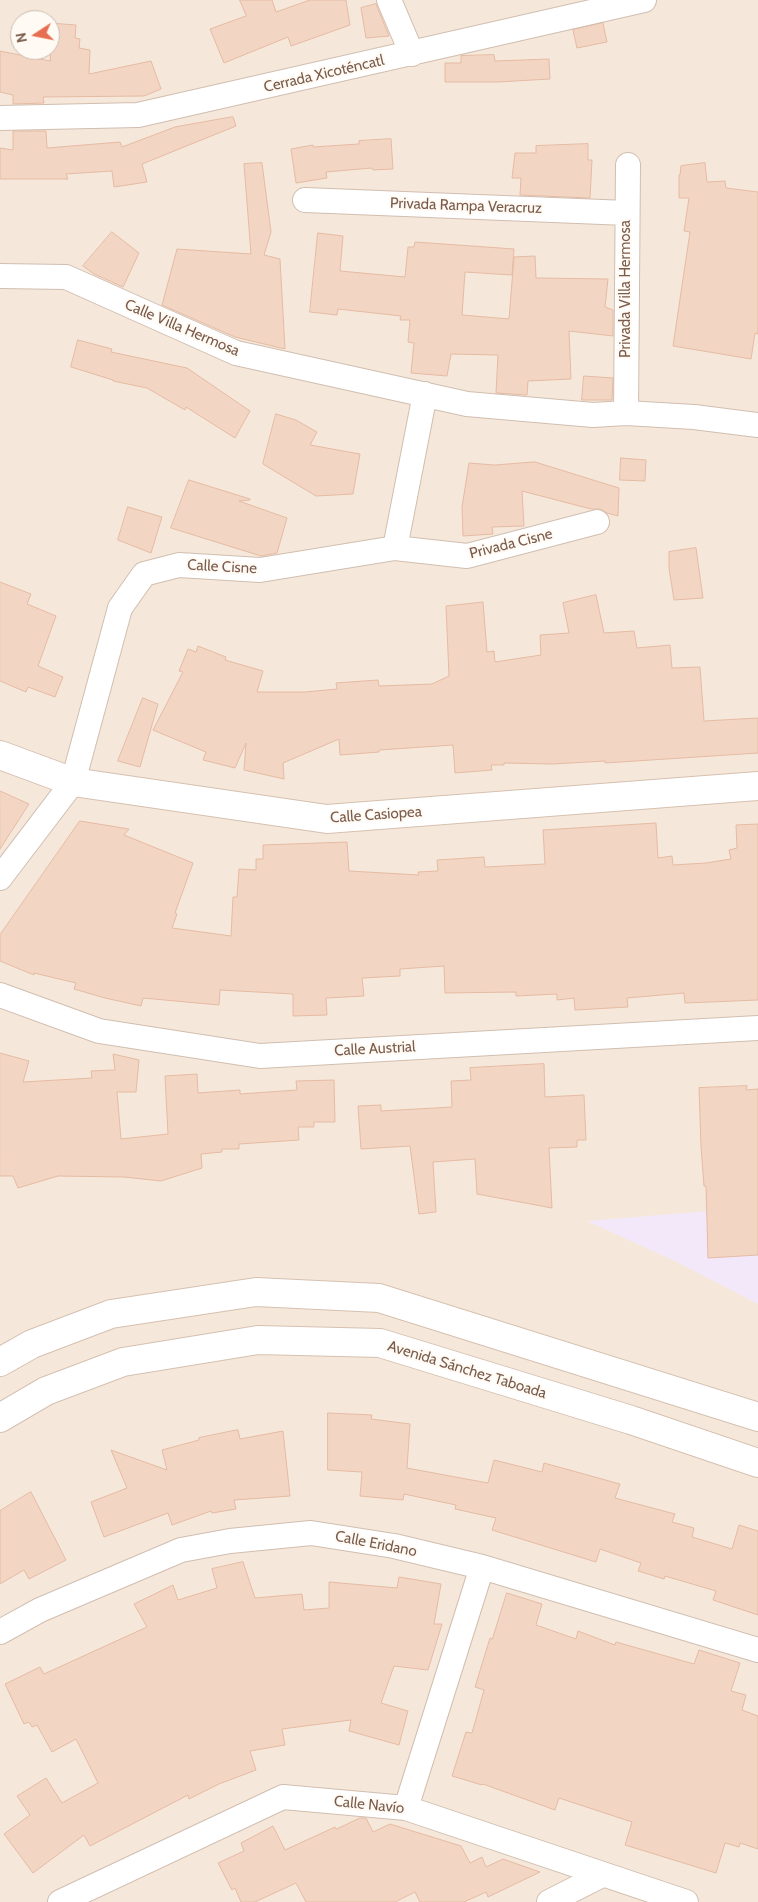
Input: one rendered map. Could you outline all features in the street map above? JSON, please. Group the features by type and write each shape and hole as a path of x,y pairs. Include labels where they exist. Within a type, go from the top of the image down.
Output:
{"main road":[{"name":"Calle Casiopea","path":"0,755 73,782 326,819 758,786"},
{"path":"0,1362 32,1344 111,1314 256,1292 378,1298 758,1417"},
{"name":"Avenida Sánchez Taboada","path":"0,1418 46,1391 123,1362 258,1340 380,1343 631,1420 758,1462"}],"street":[{"path":"389,0 412,54"},
{"name":"Cerrada Xicoténcatl","path":"0,118 138,116 644,0"},
{"name":"Privada Villa Hermosa","path":"626,413 628,164"},
{"name":"Privada Rampa Veracruz","path":"305,200 627,213"},
{"name":"Calle Villa Hermosa","path":"0,276 66,277 236,353 467,404 593,415 626,413 758,425"},
{"path":"395,548 425,394"},
{"name":"Privada Cisne","path":"395,548 467,556 597,522"},
{"name":"Calle Cisne","path":"0,878 73,782 120,608 144,574 180,565 260,570 395,548"},
{"name":"Calle Austrial","path":"0,995 99,1031 260,1056 758,1028"},
{"name":"Calle Eridano","path":"0,1632 40,1610 181,1550 230,1541 311,1533 394,1546 482,1568 758,1650"},
{"path":"406,1808 482,1568"},
{"name":"Calle Navío","path":"60,1902 283,1797 406,1808 686,1902"},
{"path":"549,1902 602,1875"}],"shaded area":[{"path":"0,0 758,0 758,1902 0,1902"},
{"path":"758,1207 758,1304 677,1262 587,1221"}],"building":[{"path":"240,0 272,0 276,12 310,0 346,0 350,25 291,46 288,37 224,63 210,29 246,16"},
{"path":"376,4 389,36 366,38 361,8"},
{"path":"603,23 607,42 577,48 573,30"},
{"path":"60,24 76,25 75,38 80,39 79,48 90,50 89,74 151,61 161,89 144,96 43,97 44,103 13,104 13,95 0,92 0,51 10,53 10,60 60,60"},
{"path":"494,55 495,61 549,59 550,79 498,82 445,82 445,63 461,63 461,56"},
{"path":"233,117 236,126 142,164 147,182 114,187 112,171 66,174 68,179 0,179 0,148 13,150 13,131 46,131 47,148 120,142 122,147 175,127"},
{"path":"391,139 393,169 373,170 372,168 326,172 327,178 296,183 291,149 313,145 313,147 359,144 359,141"},
{"path":"588,144 588,160 592,160 590,198 520,195 521,178 512,178 515,153 536,153 536,146"},
{"path":"262,163 271,232 264,255 280,259 285,349 235,337 162,305 177,249 251,254 244,164"},
{"path":"705,163 707,182 725,181 726,188 758,192 758,334 755,333 751,359 673,346 690,232 684,231 689,198 679,198 679,175 681,166"},
{"path":"112,232 139,253 123,287 94,274 83,266"},
{"path":"318,233 343,236 340,271 405,277 408,247 414,247 415,242 514,249 512,275 465,272 462,315 509,319 514,257 535,256 536,278 608,279 605,307 613,310 613,336 569,331 571,379 528,381 527,395 496,393 498,355 451,354 447,376 411,373 414,343 408,342 410,320 400,320 401,316 338,309 337,315 310,312"},
{"path":"78,340 112,349 111,352 187,368 250,411 235,438 186,407 185,410 147,388 113,381 71,367"},
{"path":"584,376 613,378 612,400 582,400"},
{"path":"276,414 296,420 317,432 310,445 360,454 353,494 316,496 263,464"},
{"path":"621,458 646,460 645,481 620,480"},
{"path":"535,462 619,488 618,516 600,509 591,509 522,491 524,526 492,527 493,534 463,536 462,507 469,463 494,465"},
{"path":"189,480 250,499 239,501 287,518 277,553 261,556 171,528"},
{"path":"128,507 162,517 151,553 118,540"},
{"path":"696,548 703,598 674,600 669,568 669,552"},
{"path":"0,582 31,594 27,604 56,616 38,666 63,677 55,697 28,687 26,692 0,681"},
{"path":"596,595 604,633 634,631 637,648 670,645 672,668 700,667 704,721 758,718 758,753 605,763 605,761 553,764 504,763 504,765 491,765 492,770 455,773 453,745 379,750 379,752 340,755 339,739 283,763 284,779 244,770 246,743 235,768 203,760 206,752 153,730 183,672 179,671 188,649 196,652 198,646 226,657 225,660 263,671 257,692 305,692 337,689 336,683 378,680 379,686 432,684 449,676 446,606 483,602 487,652 494,651 495,662 541,655 540,635 569,633 563,603"},
{"path":"143,698 158,704 140,767 118,761"},
{"path":"0,791 29,804 0,849"},
{"path":"80,821 129,829 124,835 193,863 175,913 177,914 172,928 231,936 233,897 237,897 239,869 256,870 256,859 263,859 263,845 347,842 349,871 419,875 418,872 438,871 437,860 484,857 485,867 545,864 543,830 656,823 658,858 672,856 673,865 731,859 729,850 737,848 736,825 758,824 758,1000 685,1003 684,993 627,998 628,1007 575,1010 574,998 557,1000 557,994 516,996 516,992 445,993 444,966 400,969 400,976 362,978 364,996 326,998 327,1015 293,1016 293,994 220,990 219,1005 143,998 141,1006 105,998 74,989 76,983 34,973 34,975 0,961 0,935"},
{"path":"0,1053 29,1061 23,1082 92,1078 91,1071 115,1070 113,1054 139,1060 136,1092 117,1092 121,1139 168,1134 165,1076 197,1074 198,1093 240,1090 240,1094 297,1090 296,1081 334,1080 335,1122 314,1122 314,1127 298,1127 299,1140 239,1144 239,1149 222,1149 222,1152 201,1154 202,1168 161,1181 124,1177 58,1176 18,1188 13,1176 0,1176"},
{"path":"544,1064 545,1097 584,1095 586,1140 577,1140 577,1147 549,1148 552,1208 477,1194 475,1159 433,1162 436,1212 419,1214 410,1146 361,1149 358,1106 381,1105 381,1111 452,1107 451,1081 471,1080 470,1068"},
{"path":"747,1086 746,1090 758,1089 758,1255 708,1258 706,1186 704,1186 701,1146 699,1088"},
{"path":"328,1413 372,1415 371,1419 410,1424 407,1468 488,1483 494,1460 542,1472 544,1463 620,1484 615,1498 675,1514 672,1522 694,1528 692,1537 732,1549 739,1525 758,1531 758,1615 713,1600 716,1591 665,1576 664,1579 638,1571 641,1563 600,1549 596,1562 492,1530 496,1518 455,1509 456,1505 404,1494 403,1500 360,1496 362,1472 328,1470"},
{"path":"238,1430 240,1439 283,1431 290,1496 234,1500 236,1509 212,1513 211,1511 172,1525 168,1513 104,1537 91,1502 127,1488 111,1450 167,1470 162,1450 199,1440 199,1438"},
{"path":"31,1492 66,1560 29,1579 24,1570 0,1584 0,1511"},
{"path":"243,1562 255,1598 302,1594 304,1610 329,1608 329,1582 397,1588 399,1577 441,1584 434,1624 442,1624 428,1670 394,1666 381,1703 408,1711 399,1745 349,1731 351,1720 282,1729 285,1745 250,1751 256,1770 219,1784 189,1799 188,1795 90,1846 84,1835 33,1873 4,1834 30,1815 17,1796 46,1778 62,1803 98,1783 76,1739 52,1752 37,1725 32,1727 29,1722 24,1724 5,1684 40,1667 44,1674 147,1627 134,1604 173,1585 178,1600 217,1588 212,1569"},
{"path":"507,1593 542,1604 536,1625 576,1639 578,1631 615,1645 616,1642 694,1664 699,1650 740,1663 731,1691 746,1695 742,1710 758,1716 758,1849 740,1843 739,1847 725,1843 716,1873 625,1845 632,1822 559,1798 555,1810 483,1784 452,1776 466,1732 472,1733 484,1690 475,1687 490,1638 492,1639"},
{"path":"360,1818 366,1818 373,1832 390,1824 461,1846 470,1863 482,1857 486,1867 503,1859 540,1872 488,1897 486,1892 464,1902 420,1902 415,1892 395,1902 306,1902 296,1883 255,1902 241,1902 235,1888 232,1890 218,1863 244,1851 241,1843 273,1826 285,1850 335,1827 336,1829"}]}
